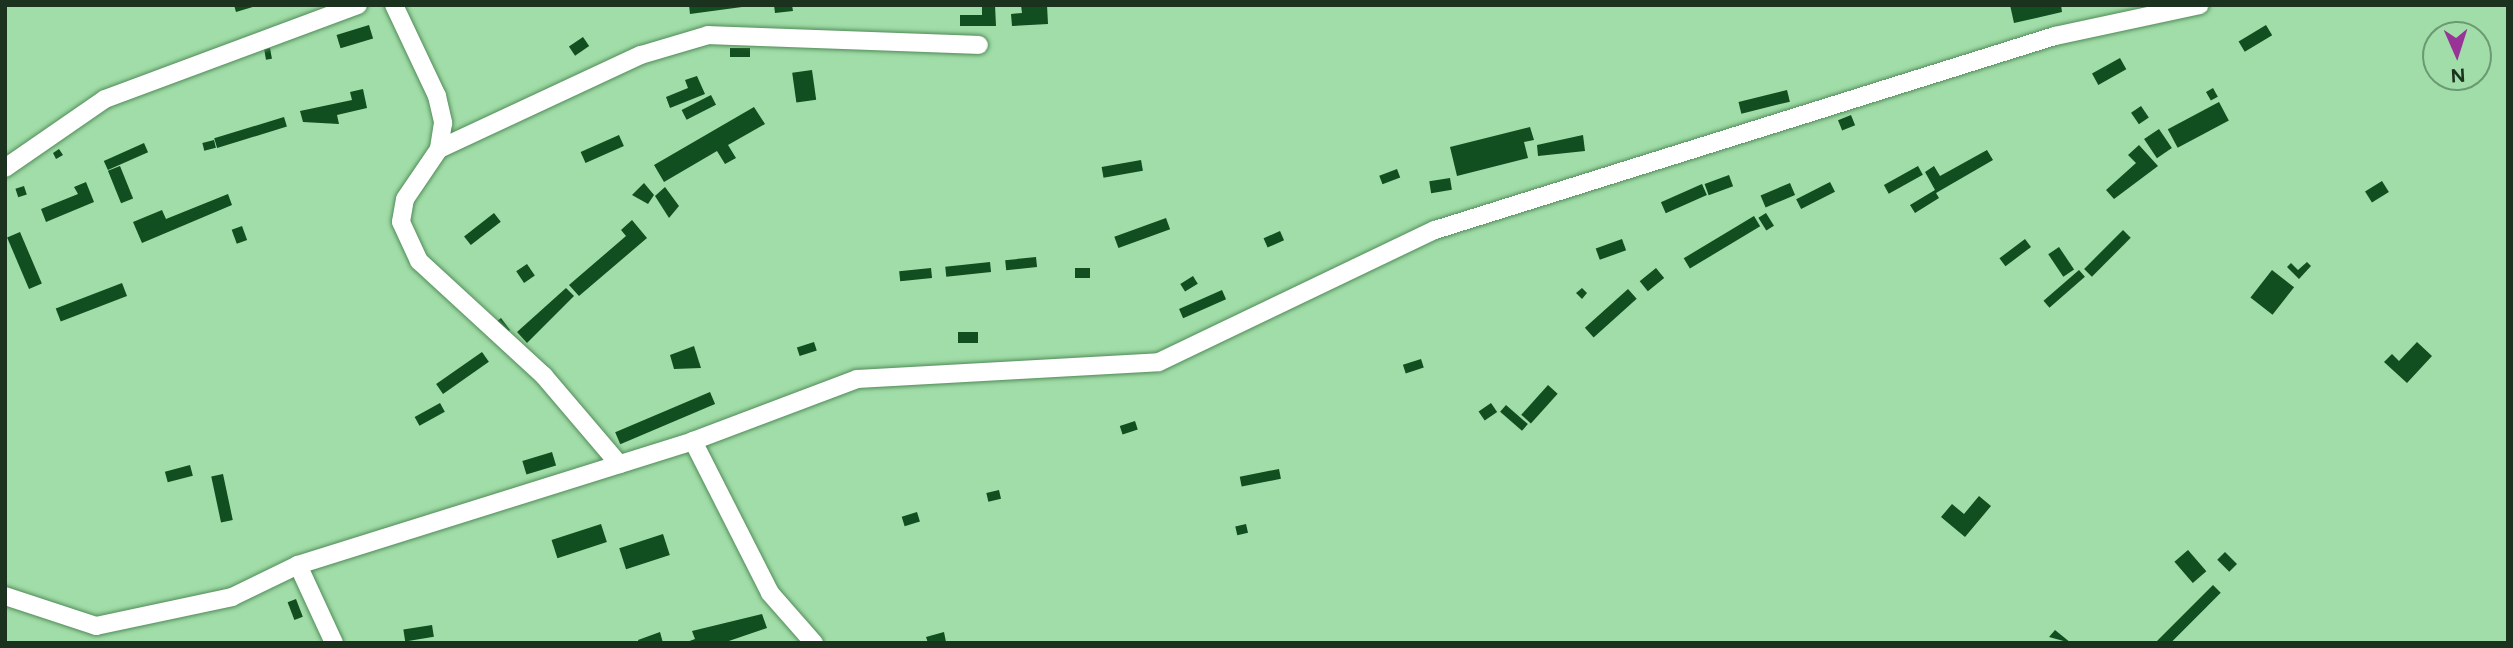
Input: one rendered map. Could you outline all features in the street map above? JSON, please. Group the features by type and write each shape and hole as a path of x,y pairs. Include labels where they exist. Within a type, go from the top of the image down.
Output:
{"street":[{"path":"5,168 105,99 358,5"},
{"path":"394,5 437,96 439,149"},
{"path":"5,596 96,626 232,597 298,565 693,441 857,379 1158,362 1435,230 2054,37 2200,5"},
{"path":"619,464 544,376 419,261 401,222 405,199 439,149 641,55 708,35 979,45"},
{"path":"693,441 770,593 814,643"},
{"path":"298,565 334,643"}],"building":[{"path":"234,5 255,5 256,6 236,12"},
{"path":"689,5 742,5 742,7 690,14"},
{"path":"774,5 792,5 793,11 775,13"},
{"path":"982,5 995,5 996,26 960,26 960,15 982,15"},
{"path":"1021,5 1047,5 1048,24 1012,26 1011,14 1022,13"},
{"path":"2010,5 2061,5 2062,12 2014,23"},
{"path":"369,25 373,38 341,48 336,35"},
{"path":"2266,25 2272,35 2245,52 2239,41"},
{"path":"583,37 589,46 575,56 569,47"},
{"path":"270,48 272,59 266,60 264,49"},
{"path":"730,48 750,48 750,57 730,57"},
{"path":"2120,58 2126,69 2098,85 2092,74"},
{"path":"812,70 816,100 796,102 792,73"},
{"path":"697,76 705,94 670,108 666,97 688,88 685,80"},
{"path":"2213,88 2218,97 2211,101 2206,92"},
{"path":"363,89 367,108 337,115 339,124 303,122 300,111 352,100 350,92"},
{"path":"1787,90 1790,102 1741,114 1738,102"},
{"path":"711,95 716,105 687,120 682,110"},
{"path":"2219,102 2229,121 2178,148 2168,129"},
{"path":"2141,106 2149,118 2139,124 2131,113"},
{"path":"754,107 765,124 728,145 736,158 725,164 717,151 664,182 654,165"},
{"path":"1851,115 1855,125 1842,130 1838,120"},
{"path":"284,117 287,127 217,148 214,138"},
{"path":"1530,127 1534,140 1524,142 1528,158 1457,176 1450,147"},
{"path":"2159,129 2172,148 2157,158 2144,139"},
{"path":"619,135 624,146 586,163 581,152"},
{"path":"1583,135 1585,151 1538,156 1537,145"},
{"path":"214,140 216,148 204,151 202,143"},
{"path":"144,143 148,152 108,170 104,161"},
{"path":"2139,145 2158,166 2114,199 2106,190 2136,163 2128,155"},
{"path":"59,149 63,155 56,159 53,153"},
{"path":"1987,150 1993,160 1936,193 1939,198 1915,213 1910,205 1935,190 1925,172 1934,166 1940,176"},
{"path":"1141,160 1143,171 1104,178 1102,167"},
{"path":"120,166 133,198 121,203 108,171"},
{"path":"1918,166 1923,175 1889,194 1884,185"},
{"path":"1397,169 1400,177 1382,184 1379,176"},
{"path":"1729,175 1733,186 1709,195 1705,184"},
{"path":"1450,178 1452,190 1431,193 1429,181"},
{"path":"2382,181 2389,192 2372,203 2365,192"},
{"path":"86,182 94,202 46,222 41,209 78,194 74,187"},
{"path":"1830,182 1835,192 1801,209 1796,199"},
{"path":"644,183 654,195 648,204 632,195"},
{"path":"1790,183 1795,195 1766,207 1761,196"},
{"path":"1702,184 1707,195 1666,213 1661,202"},
{"path":"24,186 27,195 18,197 15,189"},
{"path":"665,187 679,206 669,218 655,196"},
{"path":"228,194 232,205 142,243 133,222 162,210 166,219"},
{"path":"494,213 501,222 471,245 464,236"},
{"path":"1766,213 1774,226 1766,230 1758,218"},
{"path":"1754,216 1760,226 1690,269 1684,258"},
{"path":"1166,218 1170,229 1118,248 1114,237"},
{"path":"632,220 647,238 579,296 569,285 626,236 621,230"},
{"path":"242,226 247,240 237,244 232,230"},
{"path":"2123,230 2131,238 2092,277 2084,269"},
{"path":"1280,231 1284,240 1268,247 1264,238"},
{"path":"20,232 42,284 29,289 7,237"},
{"path":"1622,239 1626,250 1600,260 1596,249"},
{"path":"2025,239 2031,247 2005,266 1999,258"},
{"path":"2059,247 2074,269 2063,277 2048,254"},
{"path":"1036,257 1037,267 1006,270 1005,260"},
{"path":"990,262 991,272 946,277 945,267"},
{"path":"2307,262 2311,266 2299,279 2287,267 2291,263 2298,270"},
{"path":"527,264 535,276 524,283 516,271"},
{"path":"931,268 932,278 900,281 899,271"},
{"path":"1075,268 1090,268 1090,278 1075,278"},
{"path":"1656,268 1664,278 1648,291 1640,281"},
{"path":"2079,270 2085,277 2049,308 2044,301"},
{"path":"2272,270 2294,287 2273,315 2250,298"},
{"path":"1193,276 1198,284 1185,292 1180,284"},
{"path":"122,283 127,296 61,322 56,308"},
{"path":"566,288 574,296 527,343 517,332"},
{"path":"1582,288 1587,293 1582,299 1576,293"},
{"path":"1628,289 1637,299 1594,337 1585,328"},
{"path":"1222,290 1226,299 1183,318 1179,309"},
{"path":"501,318 510,330 503,335 494,323"},
{"path":"958,332 978,332 978,343 958,343"},
{"path":"814,342 817,351 800,356 797,348"},
{"path":"2417,342 2432,356 2407,383 2384,362 2392,354 2399,361"},
{"path":"694,346 701,368 674,369 670,355"},
{"path":"482,352 489,362 443,394 436,384"},
{"path":"1421,359 1424,368 1406,373 1403,365"},
{"path":"1548,385 1558,394 1531,423 1521,415"},
{"path":"710,392 715,404 620,444 615,432"},
{"path":"440,403 445,412 419,426 415,417"},
{"path":"1491,403 1497,412 1485,421 1479,411"},
{"path":"1506,405 1528,424 1522,431 1500,412"},
{"path":"1135,421 1138,430 1123,435 1120,426"},
{"path":"552,452 556,465 526,474 522,461"},
{"path":"190,465 193,476 168,482 165,472"},
{"path":"1279,469 1281,479 1242,486 1240,477"},
{"path":"223,474 233,520 221,522 211,476"},
{"path":"999,490 1001,499 988,502 986,493"},
{"path":"1979,496 1991,506 1965,537 1941,517 1952,504 1964,514"},
{"path":"917,512 920,522 905,526 902,517"},
{"path":"601,524 607,542 557,558 552,540"},
{"path":"1246,524 1248,533 1237,535 1235,526"},
{"path":"663,534 670,555 626,569 619,548"},
{"path":"2188,550 2206,571 2193,583 2174,562"},
{"path":"2225,552 2237,564 2229,572 2217,560"},
{"path":"2213,585 2221,593 2171,643 2155,643"},
{"path":"296,599 303,617 294,620 288,602"},
{"path":"762,614 767,628 723,643 684,643 695,639 692,631"},
{"path":"432,625 434,637 405,641 403,630"},
{"path":"2055,630 2071,643 2049,637"},
{"path":"660,632 663,643 639,643 638,640"},
{"path":"944,632 946,642 928,643 926,637"}]}
